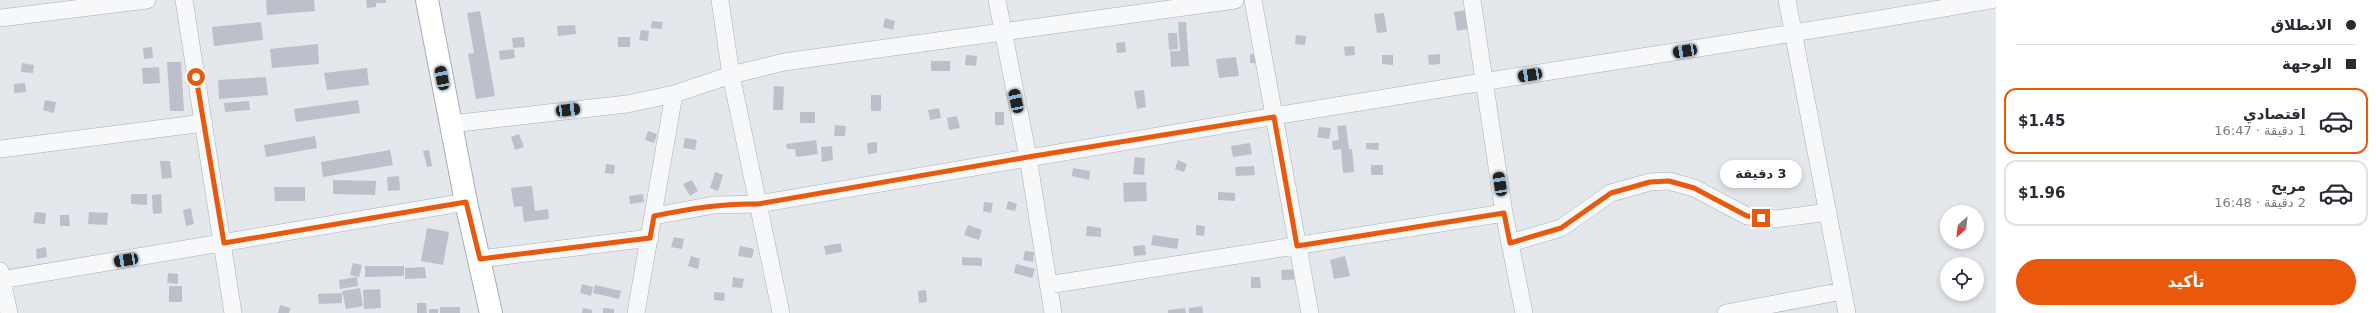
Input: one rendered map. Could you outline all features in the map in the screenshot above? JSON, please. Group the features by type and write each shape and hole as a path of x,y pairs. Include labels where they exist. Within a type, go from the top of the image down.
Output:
{"main road":[{"path":"427,0 466,202 491,313"}],"street":[{"path":"0,18 147,0"},
{"path":"184,0 234,313"},
{"path":"720,0 731,75 781,313"},
{"path":"997,0 1028,157 1053,313"},
{"path":"451,124 627,104 674,94 731,75 784,62 1235,0"},
{"path":"1253,0 1310,313"},
{"path":"1472,0 1483,82 1504,213 1524,313"},
{"path":"1788,0 1793,35 1847,313"},
{"path":"654,216 714,205 758,204 1028,157 1483,82 1793,35 1991,0"},
{"path":"636,313 674,94"},
{"path":"0,150 204,123"},
{"path":"1510,243 1561,228 1611,193 1650,182 1669,181 1694,188 1747,216 1776,219 1828,212"},
{"path":"9,313 1,277 224,243 466,202"},
{"path":"1048,285 1504,213"},
{"path":"480,259 650,238"},
{"path":"1726,313 1843,291"}],"building":[{"path":"266,0 314,0 315,11 267,15"},
{"path":"366,0 386,0 386,3 376,3 376,7 367,8"},
{"path":"1465,10 1468,29 1457,31 1454,12"},
{"path":"480,11 495,96 476,99 468,54 474,53 467,13"},
{"path":"1384,13 1387,32 1377,33 1374,14"},
{"path":"885,18 895,21 893,30 883,27"},
{"path":"652,21 663,22 662,29 651,28"},
{"path":"261,22 263,40 214,46 212,27"},
{"path":"1178,22 1186,22 1189,66 1171,67 1170,51 1180,51"},
{"path":"575,25 576,34 558,36 557,26"},
{"path":"641,30 649,31 648,41 639,40"},
{"path":"1168,33 1177,33 1178,49 1169,50"},
{"path":"1296,35 1306,36 1305,45 1295,44"},
{"path":"524,37 525,47 513,48 512,38"},
{"path":"618,37 630,37 630,47 618,47"},
{"path":"1125,42 1126,52 1117,53 1116,43"},
{"path":"318,44 319,64 272,68 270,49"},
{"path":"1354,46 1355,55 1345,56 1344,47"},
{"path":"152,47 153,58 144,59 143,48"},
{"path":"514,49 515,58 500,60 499,51"},
{"path":"1250,54 1262,54 1262,63 1250,63"},
{"path":"1440,54 1440,64 1429,65 1428,55"},
{"path":"966,55 977,56 976,66 965,65"},
{"path":"1382,55 1393,55 1393,65 1382,64"},
{"path":"1236,57 1239,76 1219,78 1216,59"},
{"path":"931,61 950,61 950,71 931,71"},
{"path":"167,62 181,62 184,111 170,111"},
{"path":"22,63 34,65 33,73 21,72"},
{"path":"159,67 160,83 143,84 142,68"},
{"path":"367,68 369,85 327,90 324,73"},
{"path":"266,77 268,95 219,99 218,80"},
{"path":"25,83 26,92 14,93 14,84"},
{"path":"774,86 784,87 783,110 773,110"},
{"path":"1144,90 1146,107 1137,109 1134,91"},
{"path":"871,95 881,95 881,111 871,111"},
{"path":"45,100 56,102 54,113 43,110"},
{"path":"358,100 360,113 296,122 294,109"},
{"path":"249,101 250,110 225,112 224,103"},
{"path":"939,108 941,118 930,120 928,110"},
{"path":"800,112 815,112 815,123 800,123"},
{"path":"995,112 1004,112 1004,125 995,125"},
{"path":"957,116 960,128 949,130 947,118"},
{"path":"835,125 846,126 845,136 834,136"},
{"path":"1346,125 1349,149 1352,149 1354,172 1343,173 1341,149 1333,150 1332,141 1339,140 1337,126"},
{"path":"1319,127 1331,128 1329,139 1317,137"},
{"path":"648,131 657,134 654,143 645,140"},
{"path":"519,134 524,147 515,150 511,137"},
{"path":"315,136 317,148 266,157 264,145"},
{"path":"685,138 697,140 695,150 683,148"},
{"path":"816,140 818,154 796,157 795,149 787,149 786,144"},
{"path":"877,142 877,153 868,154 867,143"},
{"path":"1250,143 1252,154 1233,157 1231,146"},
{"path":"1366,143 1379,143 1378,150 1366,149"},
{"path":"832,146 833,160 822,162 821,147"},
{"path":"390,150 393,165 323,177 321,162"},
{"path":"429,150 432,166 427,167 423,151"},
{"path":"1135,157 1145,158 1144,175 1133,174"},
{"path":"1178,160 1187,164 1184,172 1175,169"},
{"path":"160,161 170,161 172,178 162,179"},
{"path":"606,164 615,165 614,174 605,173"},
{"path":"1371,165 1383,165 1383,175 1371,175"},
{"path":"1254,166 1255,175 1236,176 1235,167"},
{"path":"1073,168 1090,171 1089,180 1072,176"},
{"path":"715,172 723,175 718,191 710,188"},
{"path":"399,176 400,190 388,191 387,177"},
{"path":"333,180 376,181 375,195 333,194"},
{"path":"692,180 698,191 690,196 683,184"},
{"path":"1146,182 1147,201 1124,202 1123,183"},
{"path":"532,186 535,211 548,209 549,219 524,222 522,206 514,207 511,188"},
{"path":"274,187 305,187 305,201 275,201"},
{"path":"1218,192 1235,193 1235,201 1218,200"},
{"path":"131,194 147,194 147,205 131,204"},
{"path":"161,194 162,213 153,214 152,195"},
{"path":"643,194 644,202 630,204 629,196"},
{"path":"1008,201 1017,204 1015,211 1006,209"},
{"path":"984,202 993,203 991,213 983,211"},
{"path":"191,208 194,224 186,226 183,210"},
{"path":"35,212 46,213 45,224 33,223"},
{"path":"89,212 108,213 107,225 88,224"},
{"path":"60,215 69,215 70,226 60,226"},
{"path":"968,225 982,230 979,240 964,235"},
{"path":"1196,225 1205,226 1204,236 1196,235"},
{"path":"1087,226 1101,228 1101,237 1086,236"},
{"path":"427,228 449,232 443,265 421,261"},
{"path":"1153,235 1179,239 1177,249 1151,245"},
{"path":"674,237 684,239 682,249 671,247"},
{"path":"841,243 842,252 826,255 824,246"},
{"path":"1145,245 1146,255 1134,256 1133,246"},
{"path":"740,246 754,249 752,258 738,256"},
{"path":"46,247 47,257 37,259 36,249"},
{"path":"1025,251 1034,252 1033,262 1023,260"},
{"path":"691,256 700,259 698,269 688,266"},
{"path":"1345,256 1350,276 1334,279 1330,260"},
{"path":"962,257 982,258 982,266 962,265"},
{"path":"353,263 362,265 359,277 350,275"},
{"path":"1016,264 1035,269 1032,278 1014,273"},
{"path":"365,266 404,266 404,276 365,277"},
{"path":"425,267 426,278 405,279 405,268"},
{"path":"1301,269 1302,279 1282,280 1281,270"},
{"path":"168,273 178,274 178,284 167,283"},
{"path":"357,277 358,286 340,289 339,280"},
{"path":"733,277 744,279 742,288 732,287"},
{"path":"1251,277 1260,277 1261,288 1251,288"},
{"path":"582,284 593,287 591,296 580,293"},
{"path":"595,285 621,291 619,299 593,293"},
{"path":"169,286 182,286 182,302 169,302"},
{"path":"360,288 363,306 346,309 342,291"},
{"path":"380,289 381,308 364,309 363,290"},
{"path":"926,290 927,302 919,303 918,291"},
{"path":"714,292 725,293 724,301 714,300"},
{"path":"342,293 342,303 319,304 318,294"},
{"path":"417,303 426,303 427,313 417,313"},
{"path":"280,305 290,308 289,313 278,313"},
{"path":"1202,306 1203,313 1189,313 1189,308"},
{"path":"440,307 460,307 460,313 440,313"},
{"path":"583,308 592,310 592,313 582,313"},
{"path":"603,308 614,309 614,313 603,313"},
{"path":"1185,308 1186,313 1168,313 1168,310"},
{"path":"429,309 438,309 438,313 429,313"}],"route":[{"path":"196,77 224,243 466,202 480,259 650,238 654,216 714,205 758,204 1028,157 1274,117 1297,246 1504,213 1510,243 1561,228 1611,193 1650,182 1669,181 1694,188 1747,216 1761,218"}]}
